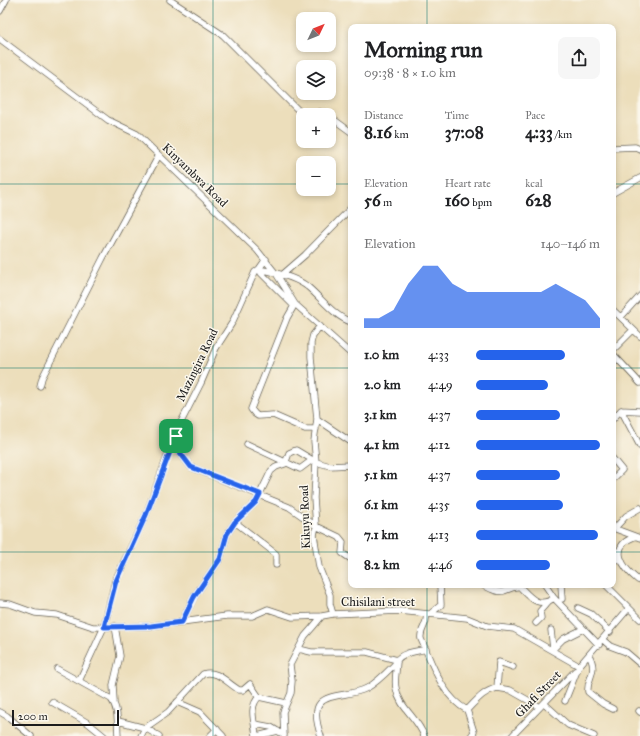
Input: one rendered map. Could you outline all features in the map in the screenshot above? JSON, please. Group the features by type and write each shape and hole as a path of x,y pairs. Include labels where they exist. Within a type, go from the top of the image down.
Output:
{"street":[{"path":"0,12 6,0"},
{"path":"170,0 223,35 297,108"},
{"name":"Kinyambwa Road","path":"0,39 15,48 94,111 108,120 137,134 266,259 280,275 295,305 348,349"},
{"path":"336,121 348,130"},
{"path":"616,148 635,147 640,149"},
{"path":"40,386 42,378 103,258 159,154"},
{"path":"616,192 640,178"},
{"path":"280,275 305,255 348,211"},
{"name":"Mazingira Road","path":"79,681 104,627 116,581 146,515 176,436 216,348 232,323 252,277 266,259"},
{"path":"259,269 280,275 305,285 340,317 348,321"},
{"path":"259,269 269,282 295,305 287,318 251,409 254,414 258,416 273,415 301,427 316,429"},
{"path":"620,317 640,296"},
{"path":"616,314 640,336"},
{"name":"Kikuyu Road","path":"320,326 313,335 311,343 317,419 314,441 314,498 316,526 314,535 319,567 330,595 330,604 333,614"},
{"path":"616,347 633,330"},
{"path":"616,357 640,383"},
{"path":"621,410 640,411"},
{"path":"616,416 621,410"},
{"path":"621,410 640,445"},
{"path":"317,419 348,440"},
{"path":"176,436 178,450 191,467 289,507 316,526 342,539 342,553 348,557"},
{"path":"247,444 300,469 314,461"},
{"path":"182,622 194,597 220,559 227,534 235,522 256,502 271,471 276,467 284,465 288,456 293,450 300,452 314,461 330,466 348,465"},
{"path":"616,463 622,470 616,476"},
{"path":"616,526 626,516 640,508"},
{"path":"235,522 271,548 276,554 276,565"},
{"path":"616,529 637,538"},
{"path":"616,553 620,550 623,544 637,538"},
{"path":"616,559 621,560 629,572 638,580"},
{"path":"440,588 442,602 438,609 428,614 428,621 421,636 445,688 461,707 467,710 474,732 471,736"},
{"path":"489,588 503,591 511,588"},
{"path":"521,588 528,598 535,601 548,602"},
{"path":"547,588 554,598 599,645"},
{"path":"561,588 562,599"},
{"path":"609,588 628,609 640,618"},
{"path":"536,623 541,618 540,611 554,598"},
{"path":"0,603 10,604 35,613 57,615 93,627 151,626 227,616 252,616 268,608 292,617 333,614"},
{"path":"578,608 591,614 610,632"},
{"path":"438,609 457,616"},
{"name":"Ghafi Street","path":"514,735 599,645 628,609"},
{"name":"Chisilani street","path":"333,614 400,611 467,618 487,626 514,629 579,666"},
{"path":"284,736 283,717 286,703 291,693 292,682 290,665 305,636 322,616"},
{"path":"115,626 120,656 113,685 114,702 118,721 118,736"},
{"path":"551,630 553,649 563,639 583,629"},
{"path":"603,640 610,646 626,652 640,664"},
{"path":"299,649 311,652 367,652 397,661"},
{"path":"321,736 316,715 323,702 333,695 366,689 405,654 426,649"},
{"path":"589,656 592,663 593,672 588,686 588,692 603,704 613,709"},
{"path":"397,661 395,687 397,693 404,707 421,728 424,736"},
{"path":"496,688 499,662 513,667"},
{"path":"565,701 579,666"},
{"path":"57,669 105,694 114,702"},
{"path":"141,736 145,728 157,718 164,716 203,674 217,674 239,690 243,690 250,684 259,697 286,703"},
{"path":"467,710 480,696 489,690 496,688 510,690 542,705 564,722 594,736"},
{"path":"259,697 252,706 257,736 278,731"},
{"path":"52,702 88,723 104,736"},
{"path":"177,702 200,712 223,736"},
{"path":"0,712 31,736"},
{"path":"118,721 145,728 159,736"},
{"path":"255,724 270,727 284,736"},
{"path":"210,736 217,729"}],"route":[{"path":"176,436 178,450 191,467 228,483 260,494 256,502 235,522 227,534 220,559 194,597 182,622 151,626 138,625 104,627 116,581 146,515 176,436"}]}
